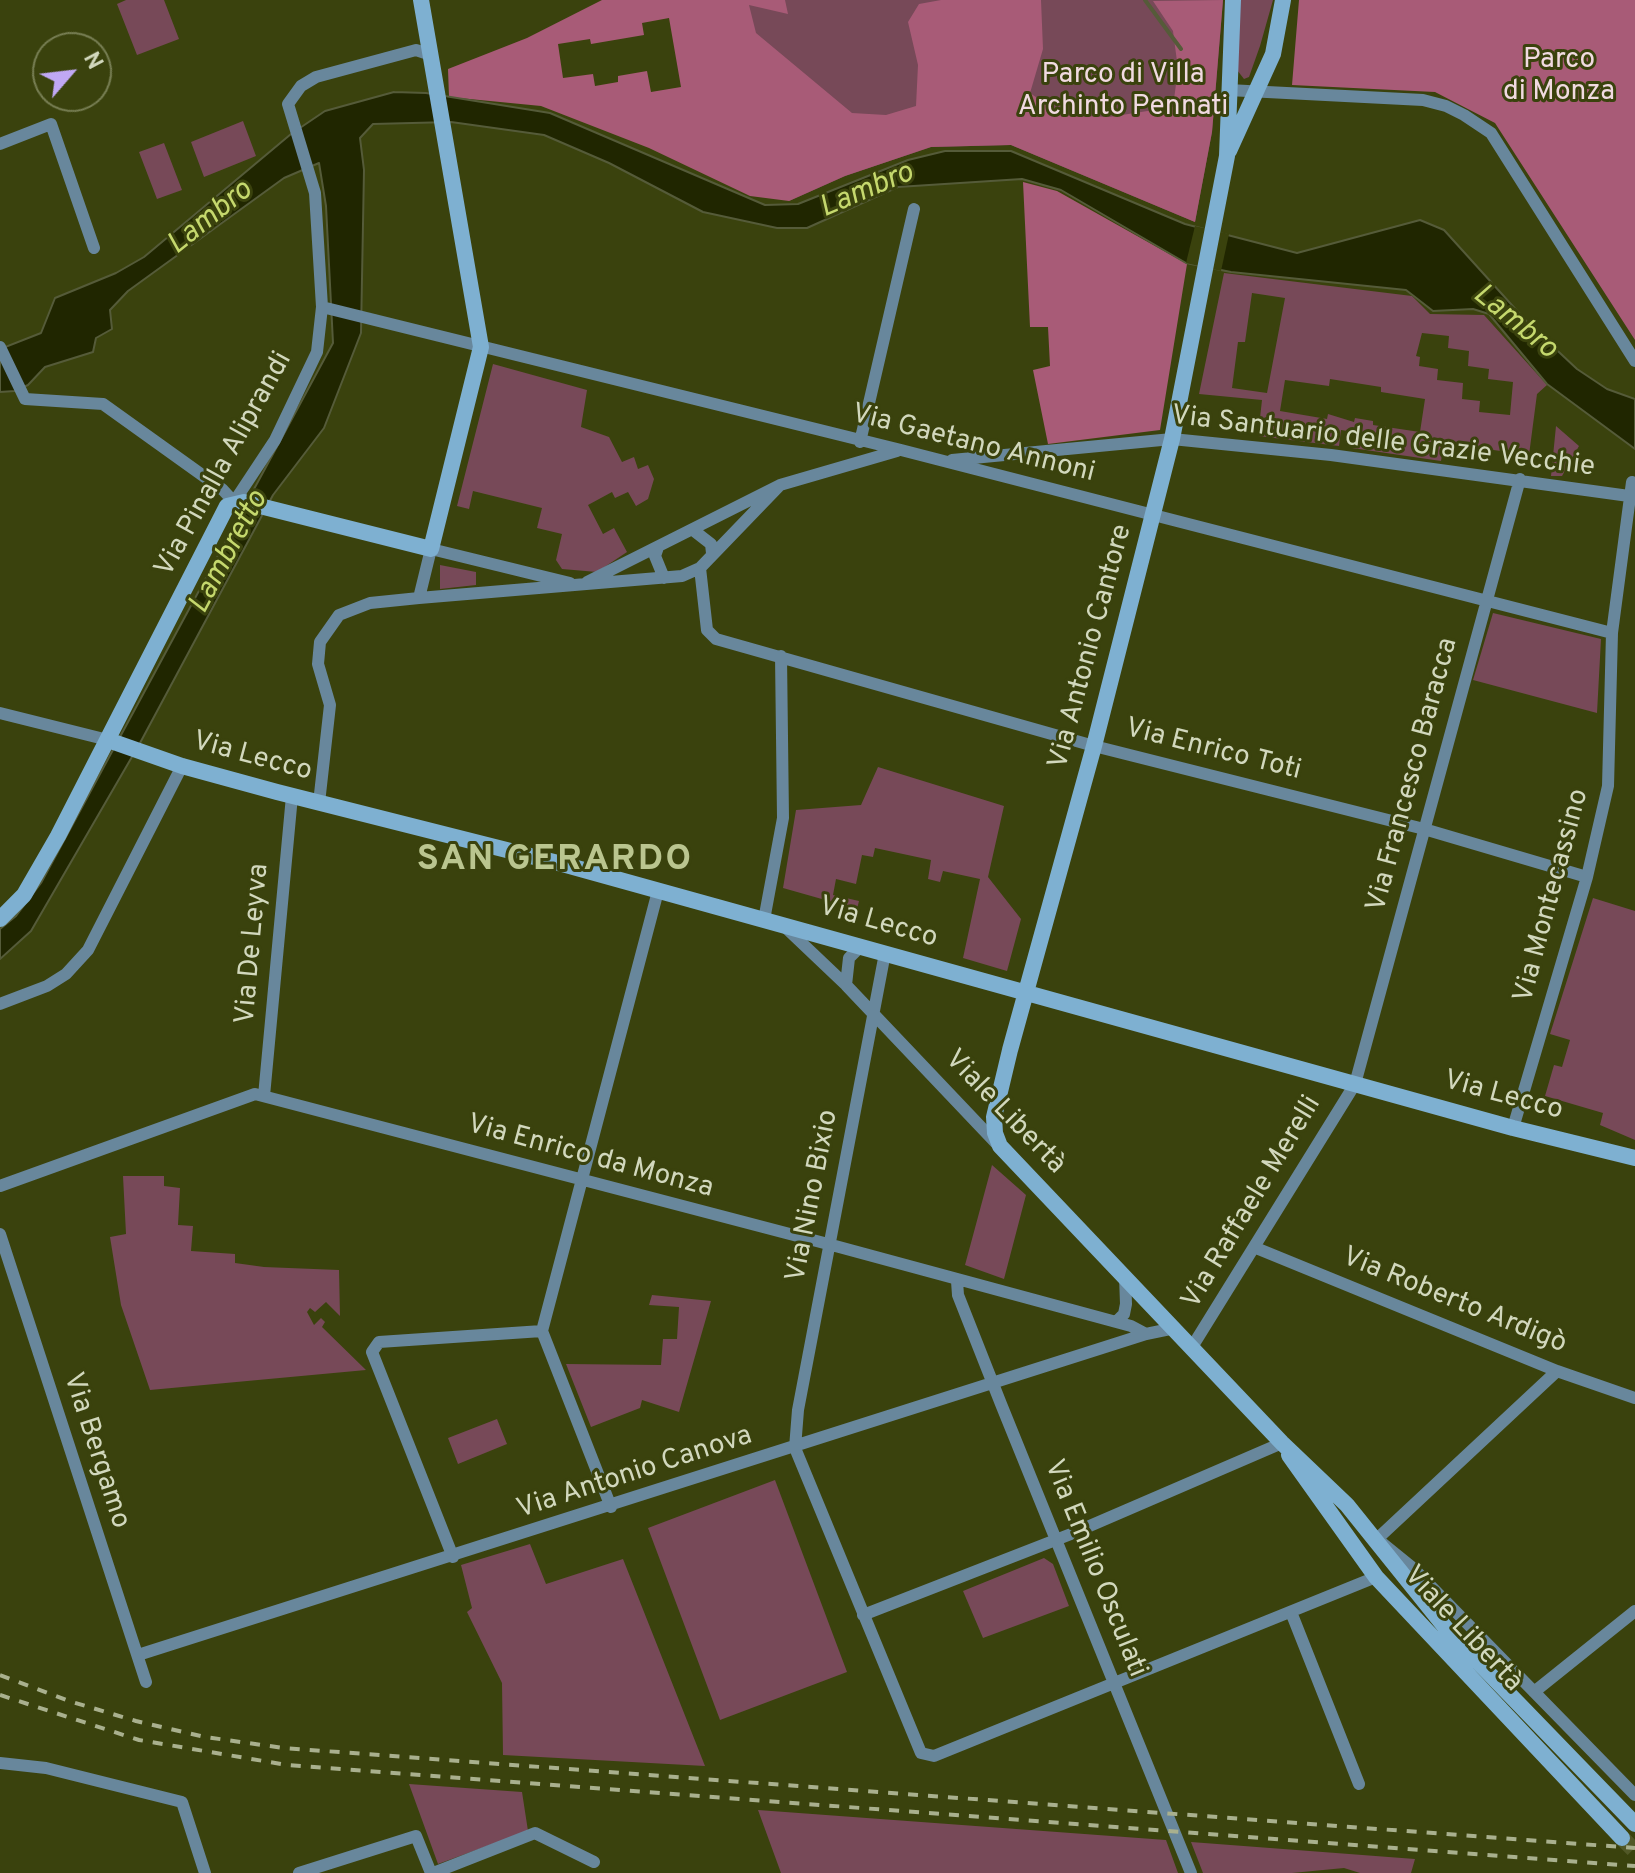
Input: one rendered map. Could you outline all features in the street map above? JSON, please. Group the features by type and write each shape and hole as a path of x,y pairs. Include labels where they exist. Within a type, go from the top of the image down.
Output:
{"main road":[{"path":"239,502 431,549 481,347 421,0"},
{"path":"1227,156 1233,0"},
{"path":"1227,156 1273,54 1283,0"},
{"name":"Via Antonio Cantore","path":"1000,1146 994,1128 995,1111 1154,515 1172,439 1227,156"},
{"name":"Via Pinalla Aliprandi","path":"0,919 24,895 111,741 227,506 239,502"},
{"name":"Via Lecco","path":"111,741 182,766 658,891 1513,1128 1635,1158"},
{"name":"Viale Libertà","path":"1000,1146 1282,1443 1311,1467 1377,1539 1449,1632 1635,1824"},
{"name":"Viale Libertà","path":"1282,1443 1301,1475 1376,1577 1622,1838"}],"street":[{"name":"Via Pinalla Aliprandi","path":"239,502 297,399 317,352 326,308 319,224 310,166 295,132 288,104 301,86 316,77 416,50 431,55"},
{"path":"1228,90 1423,100 1446,106 1491,133 1635,361"},
{"path":"0,144 51,124 94,248"},
{"path":"860,442 914,209"},
{"name":"Via Gaetano Annoni","path":"326,308 901,450 1612,633"},
{"path":"0,348 22,394 103,404 239,502"},
{"name":"Via Santuario delle Grazie Vecchie","path":"941,461 1172,439 1520,479 1629,496"},
{"path":"419,598 431,549 580,585 780,485 901,450"},
{"name":"Via Francesco Baracca","path":"1355,1084 1520,479"},
{"name":"Via Montecassino","path":"1513,1128 1587,877 1608,786 1612,633 1632,482"},
{"path":"319,803 330,705 318,664 325,630 347,609 419,598 682,576 700,568 780,485"},
{"path":"693,530 711,544 712,553"},
{"path":"658,547 655,556 664,578"},
{"name":"Via Enrico Toti","path":"700,568 707,630 711,636 1094,746 1424,829 1587,877"},
{"path":"772,922 783,818 781,656"},
{"path":"0,713 111,741"},
{"path":"0,1004 57,980 88,950 182,766"},
{"name":"Via De Leyva","path":"264,1096 292,796"},
{"path":"611,1507 542,1331 658,891"},
{"name":"Viale Libertà","path":"772,922 846,985 1000,1146"},
{"path":"846,985 849,958 861,946"},
{"name":"Via Nino Bixio","path":"795,1448 798,1410 828,1244 885,953"},
{"name":"Via Raffaele Merelli","path":"1192,1347 1355,1084"},
{"name":"Via Enrico da Monza","path":"0,1186 255,1094 828,1244 1116,1322 1146,1334"},
{"name":"Via Bergamo","path":"0,1234 146,1682"},
{"name":"Via Roberto Ardigò","path":"1256,1248 1557,1371 1635,1398"},
{"path":"1116,1322 1124,1314 1126,1304 1125,1276"},
{"name":"Via Emilio Osculati","path":"957,1281 958,1295 1191,1873"},
{"path":"1146,1334 1175,1328"},
{"path":"453,1557 372,1352 379,1342 542,1331"},
{"name":"Via Antonio Canova","path":"138,1655 611,1507 1146,1334"},
{"path":"1377,1539 1557,1371"},
{"path":"863,1615 1056,1540 1282,1443"},
{"path":"795,1448 918,1748 925,1756 934,1756 1376,1577"},
{"name":"Viale Libertà","path":"1377,1539 1414,1569 1635,1795"},
{"path":"1534,1692 1635,1611"},
{"path":"1291,1612 1359,1784"},
{"path":"0,1763 46,1768 182,1802 205,1873"},
{"path":"299,1873 416,1836 432,1873 535,1833 594,1862"}],"green space":[{"path":"126,0 164,0 179,39 137,55 117,4"},
{"name":"Parco di Villa Archinto Pennati","path":"602,0 785,0 788,14 749,5 756,33 852,113 886,115 916,106 918,65 908,22 919,4 941,0 1041,0 1043,49 1030,93 1062,115 1109,117 1173,107 1178,69 1173,31 1153,1 1223,0 1212,132 1195,222 1011,145 931,147 845,176 789,201 750,196 649,148 541,106 449,97 448,69 527,38","holes":["669,18 681,87 651,92 647,71 618,76 618,82 595,86 593,74 563,78 558,44 590,39 591,44 644,35 642,23"]},
{"name":"Parco di Villa Archinto Pennati","path":"724,0 1223,0 1212,132 1195,222 1011,145 931,147 845,176 789,201"},
{"path":"1240,0 1273,0 1249,77 1244,79 1237,70"},
{"name":"Parco di Monza","path":"1299,0 1635,0 1635,340 1495,123 1435,92 1292,85"},
{"path":"243,121 256,156 204,177 191,142"},
{"path":"164,143 182,190 157,199 139,152"},
{"path":"1023,182 1057,191 1187,264 1160,430 1048,444 1033,370 1050,366 1048,327 1030,327"},
{"path":"1224,273 1412,296 1430,314 1484,315 1547,385 1537,394 1529,455 1444,443 1441,461 1352,448 1354,432 1341,430 1339,446 1258,436 1262,400 1199,394","holes":["1252,293 1285,298 1267,393 1232,388 1238,342 1245,342","1422,333 1449,336 1448,348 1469,351 1468,366 1489,369 1488,379 1513,382 1510,415 1479,412 1480,401 1462,399 1463,383 1437,380 1438,369 1419,366 1420,357 1416,356","1330,379 1381,387 1381,392 1425,399 1420,432 1373,425 1373,421 1355,418 1354,422 1328,414 1327,419 1280,411 1285,380 1329,386"]},
{"path":"493,364 587,390 581,427 609,437 622,462 634,457 638,469 648,465 654,479 648,499 636,506 628,492 615,498 612,492 588,505 603,534 614,528 627,552 597,572 562,569 556,560 562,534 537,528 542,508 473,491 469,509 457,506"},
{"path":"1556,426 1579,446 1562,476 1551,476"},
{"path":"440,565 476,572 476,585 440,589"},
{"path":"1493,613 1601,639 1597,713 1473,680"},
{"path":"878,767 1004,806 988,877 1021,919 1007,971 963,958 980,879 943,871 940,882 928,879 931,860 875,848 873,857 862,855 856,884 836,879 833,895 859,901 857,909 783,888 796,810 861,805"},
{"path":"1593,898 1635,911 1635,1140 1600,1125 1603,1113 1545,1096 1554,1065 1562,1067 1570,1040 1550,1034"},
{"path":"992,1165 1026,1195 1004,1279 965,1265"},
{"path":"123,1176 164,1176 164,1186 180,1188 178,1225 193,1226 191,1251 235,1254 235,1263 264,1267 339,1270 340,1316 326,1302 315,1312 310,1308 307,1312 314,1325 321,1318 325,1322 322,1327 366,1370 150,1390 121,1305 110,1237 126,1234"},
{"path":"652,1295 711,1301 679,1412 642,1400 640,1408 591,1427 566,1364 661,1365 663,1339 677,1339 679,1307 649,1305"},
{"path":"497,1419 507,1444 458,1464 448,1438"},
{"path":"775,1480 847,1672 720,1720 648,1528"},
{"path":"530,1544 546,1584 623,1559 705,1766 503,1755 502,1683 467,1612 472,1608 461,1565"},
{"path":"1044,1558 1053,1564 1069,1606 983,1638 963,1591"},
{"path":"409,1784 522,1792 528,1831 438,1864"},
{"path":"758,1810 1166,1840 1178,1873 781,1873"},
{"path":"1191,1842 1415,1859 1411,1873 1360,1873 1344,1868 1292,1873 1203,1873"}],"water":[{"path":"394,92 426,93 550,113 765,205 798,204 908,160 945,151 1011,151 1185,224 1297,253 1420,220 1444,230 1529,324 1577,369 1607,389 1635,399 1635,449 1547,384 1489,314 1473,309 1433,311 1406,290 1231,272 1186,263 1061,190 1022,179 898,187 807,228 777,228 703,212 609,163 544,135 451,122 373,124 360,138 364,170 361,333 324,428 273,495 140,743 31,931 0,959 0,929 16,916 41,883 333,343 326,206 319,163 284,178 128,291 110,310 112,329 96,338 93,352 45,367 28,385 15,391 0,392 0,349 41,333 55,298 116,273 144,257 291,134 325,111"}],"pier":[{"path":"1195,226 1229,234 1221,271 1186,263"}],"waterway":[{"path":"1145,0 1181,49"}],"tunnel":[{"path":"1622,1838 1635,1851"}],"railway":[{"path":"0,1675 69,1701 136,1721 205,1737 284,1748 1635,1848"},
{"path":"0,1695 139,1740 287,1765 1635,1866"}],"district":[{"name":"SAN GERARDO","path":"555,862"}],"water label":[{"name":"Lambro","path":"867,192"},
{"name":"Lambro","path":"211,219"},
{"name":"Lambro","path":"1514,323"},
{"name":"Lambretto","path":"230,553"}]}
